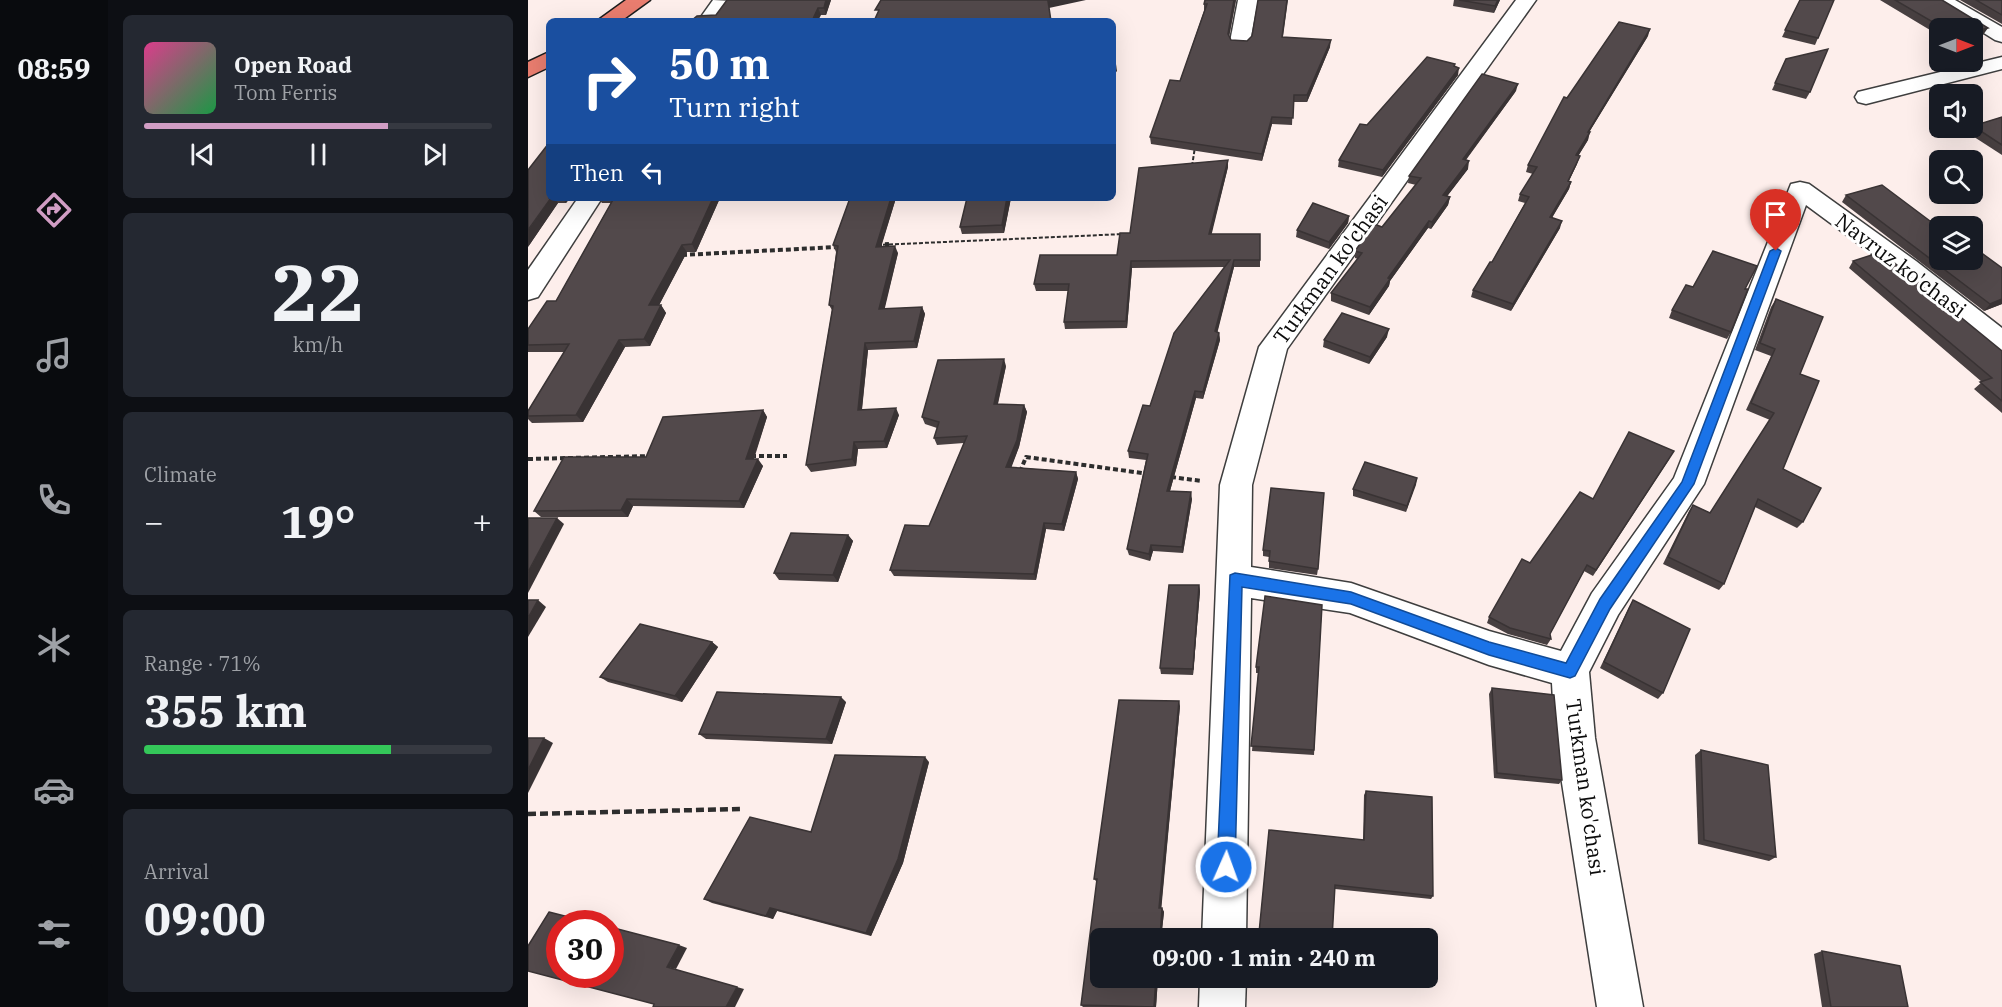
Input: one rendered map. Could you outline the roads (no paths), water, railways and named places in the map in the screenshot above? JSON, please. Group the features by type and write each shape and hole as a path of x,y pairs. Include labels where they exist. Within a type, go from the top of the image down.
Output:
{"main road":[{"path":"612,18 640,0"},
{"path":"528,71 546,60"}],"street":[{"path":"710,18 722,0"},
{"path":"1240,42 1248,0"},
{"name":"Turkman ko'chasi","path":"1224,928 1236,485 1274,347 1526,0"},
{"path":"1941,0 2002,36"},
{"path":"1866,97 2002,63"},
{"name":"Turkman ko'chasi","path":"1620,1007 1575,738 1570,671 1605,604 1688,484 1800,189"},
{"name":"Navruz ko'chasi","path":"1800,189 1907,267 2002,343"},
{"path":"528,291 588,201"},
{"path":"1235,580 1351,598 1489,648 1570,671"},
{"path":"1222,1007 1223,988"}]}
